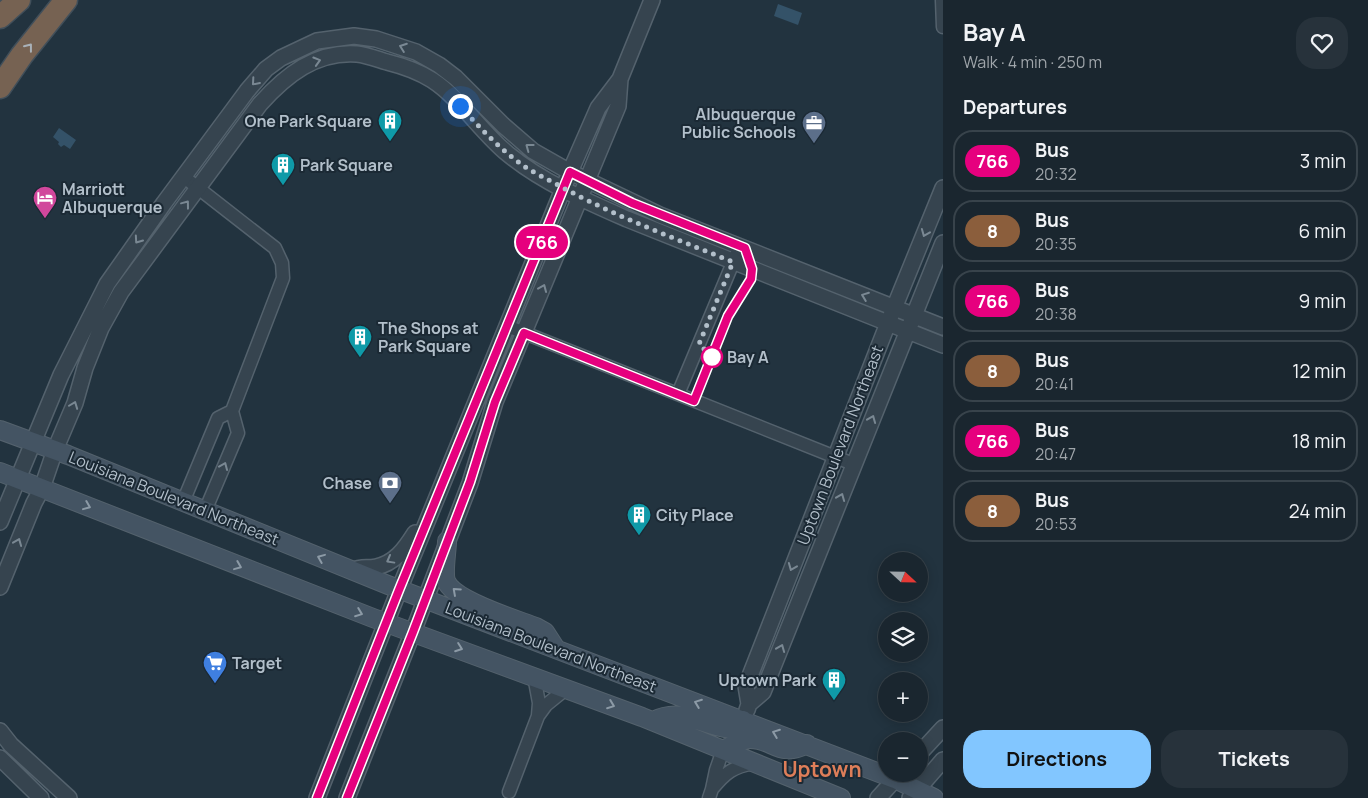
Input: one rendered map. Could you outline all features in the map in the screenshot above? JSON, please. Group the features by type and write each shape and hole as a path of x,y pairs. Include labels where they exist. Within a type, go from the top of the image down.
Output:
{"highway":[{"path":"0,17 19,0"},
{"path":"0,87 22,55 66,0"}],"main road":[{"name":"Louisiana Boulevard Northeast","path":"0,430 55,450 399,590 556,649 746,712 807,744 878,769"},
{"name":"Louisiana Boulevard Northeast","path":"0,472 386,623 653,721 841,798"},
{"path":"447,542 446,580 453,592 475,604 536,627 545,632 556,649"},
{"path":"653,721 664,716 676,714 731,729 746,712"},
{"path":"723,750 750,739 792,751 807,744"},
{"name":"Louisiana Boulevard Northeast","path":"903,782 914,794 934,798"}],"street":[{"path":"317,798 399,590 570,172 598,108 620,80 652,0"},
{"path":"942,0 943,27"},
{"path":"0,522 61,375 107,284 184,177 266,69 281,58 317,41 354,36 392,43 416,52 439,65 456,78 518,139 533,151 570,172 632,203 943,327"},
{"path":"0,587 34,503 42,488 75,402 92,350 101,328 117,300 260,104 290,74 312,61 357,54 411,68 433,80 507,153 524,166 581,198 627,219 733,262 943,344"},
{"path":"347,798 470,482 495,402 618,106 620,80"},
{"path":"184,177 274,248 282,263 283,278 232,411 238,433 205,511"},
{"name":"Uptown Boulevard Northeast","path":"746,712 746,686 943,188"},
{"name":"Uptown Boulevard Northeast","path":"746,712 763,692 943,243"},
{"path":"678,394 740,246"},
{"path":"507,326 853,464"},
{"path":"183,502 218,418 232,411"},
{"path":"352,570 361,566 374,567 385,564 396,558 403,551 423,520 445,477"},
{"path":"534,676 539,702 538,716"},
{"path":"509,792 538,716 546,705 567,688"},
{"path":"928,744 943,728"},
{"path":"0,731 11,745 69,798"},
{"path":"711,794 723,750"},
{"path":"0,758 41,798"},
{"path":"914,794 943,760"},
{"path":"711,794 723,777 738,766 754,763"},
{"path":"878,798 893,782"}],"water":[{"path":"778,4 802,13 798,25 774,16"},
{"path":"59,128 76,140 70,149 64,145 61,147 58,144 59,142 53,137"}],"bus line":[{"name":"766","path":"317,798 399,590 570,172 632,203 745,248 752,269 751,279 728,316 694,401 524,333 495,402 470,482 413,632 347,798"}],"place":[{"name":"One Park Square","path":"390,142"},
{"name":"Albuquerque Public Schools","path":"814,144"},
{"name":"Park Square","path":"283,186"},
{"name":"Marriott Albuquerque","path":"45,219"},
{"name":"Bay A","path":"712,357"},
{"name":"The Shops at Park Square","path":"360,358"},
{"name":"Chase","path":"390,504"},
{"name":"City Place","path":"639,536"},
{"name":"Target","path":"215,684"},
{"name":"Uptown Park","path":"834,701"}],"district":[{"name":"Uptown","path":"822,770"}],"route":[{"path":"460,106 487,135 524,166 581,198 627,219 733,262 699,344 712,357"}]}
